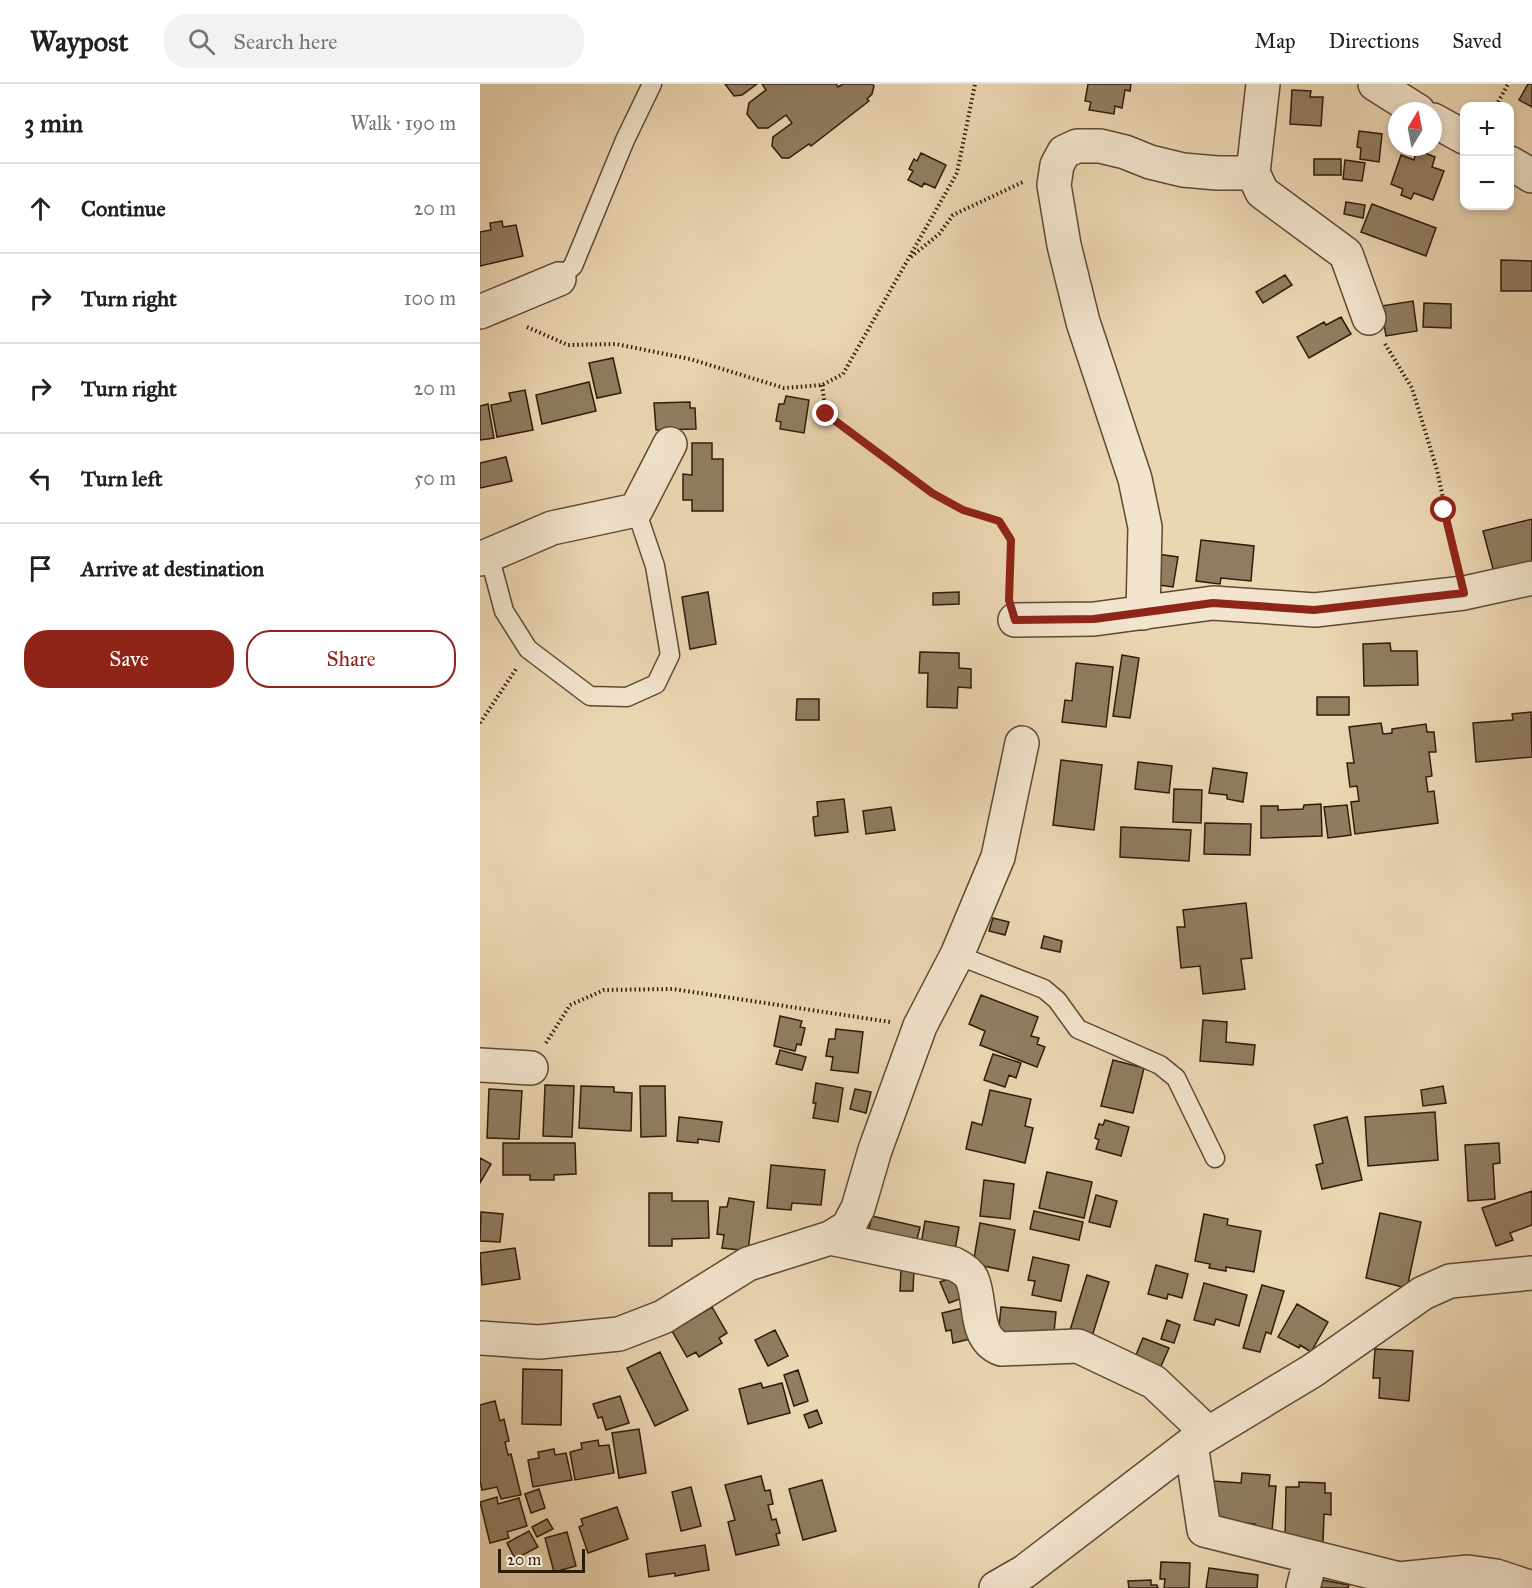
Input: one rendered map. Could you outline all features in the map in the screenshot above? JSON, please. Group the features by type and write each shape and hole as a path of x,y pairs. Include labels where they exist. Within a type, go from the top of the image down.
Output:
{"street":[{"path":"1263,84 1253,173 1262,192 1346,255 1369,318"},
{"path":"1375,84 1404,102"},
{"path":"1442,125 1460,135"},
{"path":"1143,613 1145,526 1135,479 1083,322 1064,245 1054,185 1057,165 1064,152 1077,146 1100,146 1184,170 1253,173"},
{"path":"1514,166 1532,176"},
{"path":"484,311 558,279"},
{"path":"485,557 552,528 636,510 670,444"},
{"path":"1015,620 1094,619 1213,603 1314,610 1464,593 1532,578"},
{"path":"480,1338 539,1342 619,1334 663,1317 748,1264 830,1238 848,1227 858,1208 875,1150 920,1026 957,955 998,856 1022,743"},
{"path":"480,1065 531,1068"},
{"path":"830,1238 954,1264 972,1278 984,1335 991,1345 1001,1349 1078,1346 1154,1382 1199,1439 1204,1530 1307,1573 1399,1579 1468,1572 1496,1576 1532,1588"},
{"path":"996,1588 1024,1572 1199,1439 1312,1371 1423,1293 1450,1281 1532,1273"}],"lane":[{"path":"558,279 573,267 625,140 652,84"},
{"path":"485,557 504,611 528,650 590,696 627,697 656,684 670,655 655,566 636,510"},
{"path":"957,955 1044,989 1057,1000 1078,1029 1160,1065 1176,1078 1215,1158"}],"path":[{"path":"484,311 568,345 616,344 690,359 784,388 822,386 843,374 957,173 975,84"},
{"path":"1498,102 1508,84"},
{"path":"909,259 939,234 953,215 1057,165"},
{"path":"1369,318 1412,388 1437,470 1464,593"},
{"path":"822,386 826,414 932,493 963,510 999,521 1011,540 1009,600 1015,620"},
{"path":"480,723 528,650"},
{"path":"531,1068 570,1005 604,990 673,989 760,1004 920,1026"}],"building":[{"path":"725,84 757,84 742,95 734,96"},
{"path":"762,84 836,84 838,87 843,84 872,84 874,86 872,94 867,99 869,101 811,146 809,144 789,158 782,158 772,146 773,137 792,123 786,115 768,128 758,128 747,114 749,103 766,90"},
{"path":"1088,84 1131,84 1130,91 1125,90 1122,108 1115,106 1114,114 1089,110 1091,102 1085,101"},
{"path":"1528,84 1532,84 1532,107 1519,100"},
{"path":"1292,90 1311,91 1310,97 1323,97 1321,126 1290,124"},
{"path":"1359,131 1382,134 1379,162 1360,159 1361,148 1357,147"},
{"path":"921,153 946,165 935,188 924,183 922,187 908,180 913,171 909,169 914,159 917,161"},
{"path":"1401,156 1414,160 1415,156 1432,156 1435,157 1432,167 1444,171 1433,200 1414,193 1411,199 1401,195 1403,189 1391,184"},
{"path":"1314,159 1341,159 1341,175 1314,175"},
{"path":"1345,160 1365,163 1362,181 1343,179"},
{"path":"1346,202 1365,205 1363,218 1344,214"},
{"path":"1372,204 1436,228 1426,256 1361,232"},
{"path":"502,221 503,227 516,225 523,256 480,266 480,232 491,230 490,223"},
{"path":"1501,260 1532,261 1532,291 1501,291"},
{"path":"1285,275 1292,285 1263,303 1256,292"},
{"path":"1413,301 1417,331 1386,336 1381,306"},
{"path":"1424,303 1451,304 1451,328 1423,327"},
{"path":"1341,317 1351,334 1309,358 1297,337 1324,322 1326,325"},
{"path":"613,358 621,393 597,398 589,363"},
{"path":"589,382 596,411 542,424 536,395"},
{"path":"525,390 533,430 497,437 491,405 511,401 509,393"},
{"path":"786,396 809,400 804,433 780,429 781,422 776,421 779,404 784,404"},
{"path":"690,402 690,408 695,408 696,429 656,430 654,403"},
{"path":"488,404 494,438 480,440 480,406"},
{"path":"692,443 712,443 712,459 723,459 723,511 692,511 692,500 683,500 683,474 692,475"},
{"path":"506,457 512,481 480,488 480,463"},
{"path":"1532,519 1532,567 1495,576 1483,531"},
{"path":"1201,540 1254,546 1251,581 1221,578 1220,584 1196,581"},
{"path":"1157,554 1178,557 1173,587 1152,584"},
{"path":"708,592 716,644 690,649 682,597"},
{"path":"959,592 959,604 933,605 933,593"},
{"path":"1390,643 1391,651 1417,651 1418,685 1364,686 1363,644"},
{"path":"920,652 959,653 959,668 971,669 971,688 958,687 957,708 927,707 928,673 919,673"},
{"path":"1122,655 1139,658 1130,718 1113,716"},
{"path":"1076,663 1113,667 1106,727 1062,722 1065,700 1072,701"},
{"path":"1317,697 1349,697 1349,715 1317,715"},
{"path":"797,699 819,699 819,720 796,720"},
{"path":"1531,712 1532,757 1476,762 1473,723 1513,720 1512,714"},
{"path":"1381,723 1383,734 1392,733 1392,729 1426,724 1427,732 1434,732 1436,752 1429,752 1432,776 1426,777 1428,792 1434,791 1438,823 1355,834 1351,802 1359,801 1357,786 1350,787 1347,763 1354,763 1349,727"},
{"path":"1061,760 1102,765 1094,830 1053,825"},
{"path":"1138,762 1172,766 1169,793 1135,789"},
{"path":"1213,768 1247,773 1243,802 1227,799 1227,795 1209,793"},
{"path":"1174,789 1202,790 1201,823 1173,822"},
{"path":"844,799 848,832 815,836 813,817 818,816 817,802"},
{"path":"1321,804 1322,836 1261,838 1261,806 1278,806 1278,810 1303,809 1304,805"},
{"path":"1347,805 1351,835 1328,838 1324,807"},
{"path":"891,807 895,830 866,834 863,811"},
{"path":"1205,823 1251,824 1250,855 1204,854"},
{"path":"1121,827 1191,830 1189,861 1120,857"},
{"path":"1246,903 1252,958 1241,959 1245,989 1203,994 1200,966 1181,968 1177,927 1185,927 1183,910"},
{"path":"993,918 1009,922 1005,935 989,931"},
{"path":"1044,936 1062,941 1060,952 1041,948"},
{"path":"981,995 1038,1017 1031,1036 1039,1038 1037,1044 1045,1047 1037,1067 980,1045 985,1031 969,1024"},
{"path":"780,1016 802,1021 800,1027 805,1028 801,1045 797,1044 795,1051 774,1046"},
{"path":"1203,1020 1227,1022 1226,1042 1255,1045 1253,1065 1200,1061"},
{"path":"836,1029 863,1032 858,1073 831,1070 833,1057 826,1056 829,1039 835,1039"},
{"path":"780,1050 806,1057 802,1070 776,1064"},
{"path":"993,1054 1021,1063 1016,1078 1009,1075 1005,1087 984,1080"},
{"path":"1113,1060 1144,1068 1133,1113 1101,1106"},
{"path":"816,1083 843,1088 838,1122 813,1118"},
{"path":"545,1085 574,1086 572,1137 543,1136"},
{"path":"581,1086 614,1087 614,1092 632,1093 631,1131 579,1128"},
{"path":"640,1086 665,1086 666,1136 641,1137"},
{"path":"1443,1086 1446,1103 1423,1106 1421,1090"},
{"path":"489,1089 522,1091 519,1139 487,1138"},
{"path":"855,1089 871,1092 866,1113 850,1109"},
{"path":"990,1090 1031,1099 1025,1126 1033,1128 1025,1163 966,1149 972,1122 982,1125"},
{"path":"1435,1112 1438,1160 1368,1166 1365,1117"},
{"path":"679,1117 722,1122 719,1142 698,1139 698,1143 677,1141"},
{"path":"1347,1117 1362,1180 1322,1189 1316,1165 1323,1163 1314,1125"},
{"path":"1105,1120 1129,1127 1121,1156 1096,1149 1099,1140 1095,1138 1099,1124 1103,1125"},
{"path":"503,1143 575,1143 576,1174 554,1175 554,1180 530,1180 530,1175 503,1175"},
{"path":"1499,1143 1500,1163 1493,1164 1495,1199 1468,1201 1465,1145"},
{"path":"480,1158 491,1164 480,1183"},
{"path":"771,1165 825,1170 821,1205 792,1203 791,1210 767,1208"},
{"path":"1047,1172 1092,1182 1084,1218 1039,1208"},
{"path":"984,1180 1014,1184 1010,1219 980,1216"},
{"path":"1532,1191 1532,1225 1510,1233 1513,1240 1496,1246 1482,1208"},
{"path":"649,1193 672,1193 672,1201 708,1201 709,1238 672,1239 672,1246 649,1246"},
{"path":"1096,1195 1117,1201 1110,1227 1089,1222"},
{"path":"729,1198 754,1202 748,1251 722,1248 724,1235 717,1234 720,1207 727,1207"},
{"path":"1034,1211 1083,1222 1079,1240 1030,1229"},
{"path":"481,1212 503,1214 500,1242 480,1241"},
{"path":"1380,1213 1421,1222 1407,1288 1366,1278"},
{"path":"1204,1214 1228,1219 1227,1225 1261,1231 1254,1272 1226,1267 1226,1271 1209,1268 1210,1264 1195,1261"},
{"path":"872,1216 920,1227 915,1248 867,1237"},
{"path":"925,1221 959,1227 955,1250 921,1244"},
{"path":"980,1223 1015,1230 1008,1271 973,1264"},
{"path":"515,1248 520,1279 482,1285 480,1253"},
{"path":"1033,1257 1069,1265 1061,1301 1032,1295 1035,1281 1028,1280"},
{"path":"1156,1265 1188,1274 1182,1298 1168,1294 1167,1299 1148,1294"},
{"path":"901,1269 914,1269 913,1291 900,1291"},
{"path":"1087,1275 1109,1282 1089,1346 1067,1340"},
{"path":"957,1276 965,1297 949,1303 940,1282"},
{"path":"1204,1283 1247,1295 1239,1326 1216,1319 1214,1325 1194,1320"},
{"path":"1262,1285 1284,1291 1271,1334 1266,1332 1260,1352 1243,1348"},
{"path":"1297,1304 1328,1322 1311,1352 1300,1345 1299,1348 1278,1337"},
{"path":"972,1306 979,1337 953,1343 951,1330 946,1331 942,1313"},
{"path":"712,1307 727,1333 719,1338 722,1343 699,1357 696,1352 687,1357 672,1331"},
{"path":"1001,1307 1056,1312 1053,1342 998,1337"},
{"path":"1167,1320 1180,1325 1174,1343 1161,1339"},
{"path":"775,1330 788,1356 768,1366 755,1340"},
{"path":"1143,1338 1169,1348 1158,1373 1133,1362"},
{"path":"1375,1349 1413,1351 1409,1401 1379,1398 1380,1378 1373,1378"},
{"path":"660,1352 688,1410 655,1426 627,1368"},
{"path":"523,1369 562,1370 561,1425 522,1424"},
{"path":"798,1370 808,1401 794,1406 784,1375"},
{"path":"761,1383 763,1388 782,1383 790,1413 748,1424 739,1389"},
{"path":"620,1396 629,1423 606,1430 602,1417 598,1418 593,1404"},
{"path":"495,1401 500,1421 504,1419 509,1441 505,1442 508,1455 511,1454 521,1495 501,1499 497,1487 482,1490 480,1481 480,1405"},
{"path":"817,1410 822,1423 809,1428 804,1415"},
{"path":"639,1429 646,1473 619,1478 612,1433"},
{"path":"598,1440 599,1446 609,1445 614,1473 575,1480 570,1452 582,1449 581,1443"},
{"path":"554,1449 555,1455 566,1453 572,1480 533,1487 528,1460 539,1458 538,1452"},
{"path":"1242,1473 1270,1475 1269,1486 1276,1486 1272,1531 1254,1530 1255,1524 1244,1523 1243,1528 1210,1520 1213,1481 1241,1483"},
{"path":"761,1476 765,1491 770,1490 773,1504 768,1505 772,1520 776,1519 780,1533 776,1534 779,1545 736,1555 728,1522 735,1520 725,1485"},
{"path":"822,1480 836,1531 803,1540 789,1489"},
{"path":"1299,1482 1325,1483 1325,1493 1331,1493 1331,1515 1324,1514 1323,1543 1285,1542 1286,1487 1299,1487"},
{"path":"691,1487 701,1526 681,1531 672,1492"},
{"path":"539,1489 545,1508 531,1513 525,1494"},
{"path":"497,1497 498,1504 519,1498 527,1526 507,1532 509,1538 490,1543 480,1502"},
{"path":"617,1507 628,1539 588,1553 579,1527 583,1525 581,1519"},
{"path":"547,1519 553,1529 537,1537 532,1527"},
{"path":"529,1531 538,1547 515,1559 507,1543"},
{"path":"567,1532 576,1566 554,1572 545,1538"},
{"path":"705,1545 709,1570 675,1576 675,1573 649,1577 646,1554"},
{"path":"1161,1562 1190,1563 1189,1588 1164,1588 1165,1579 1160,1579"},
{"path":"1209,1568 1258,1575 1257,1588 1206,1588"},
{"path":"1317,1579 1349,1585 1348,1588 1315,1588"},
{"path":"1151,1580 1151,1585 1157,1585 1158,1588 1129,1588 1128,1581"}],"route":[{"path":"826,414 932,493 963,510 999,521 1011,540 1009,600 1015,620 1094,619 1213,603 1314,610 1464,593 1444,510"}]}
